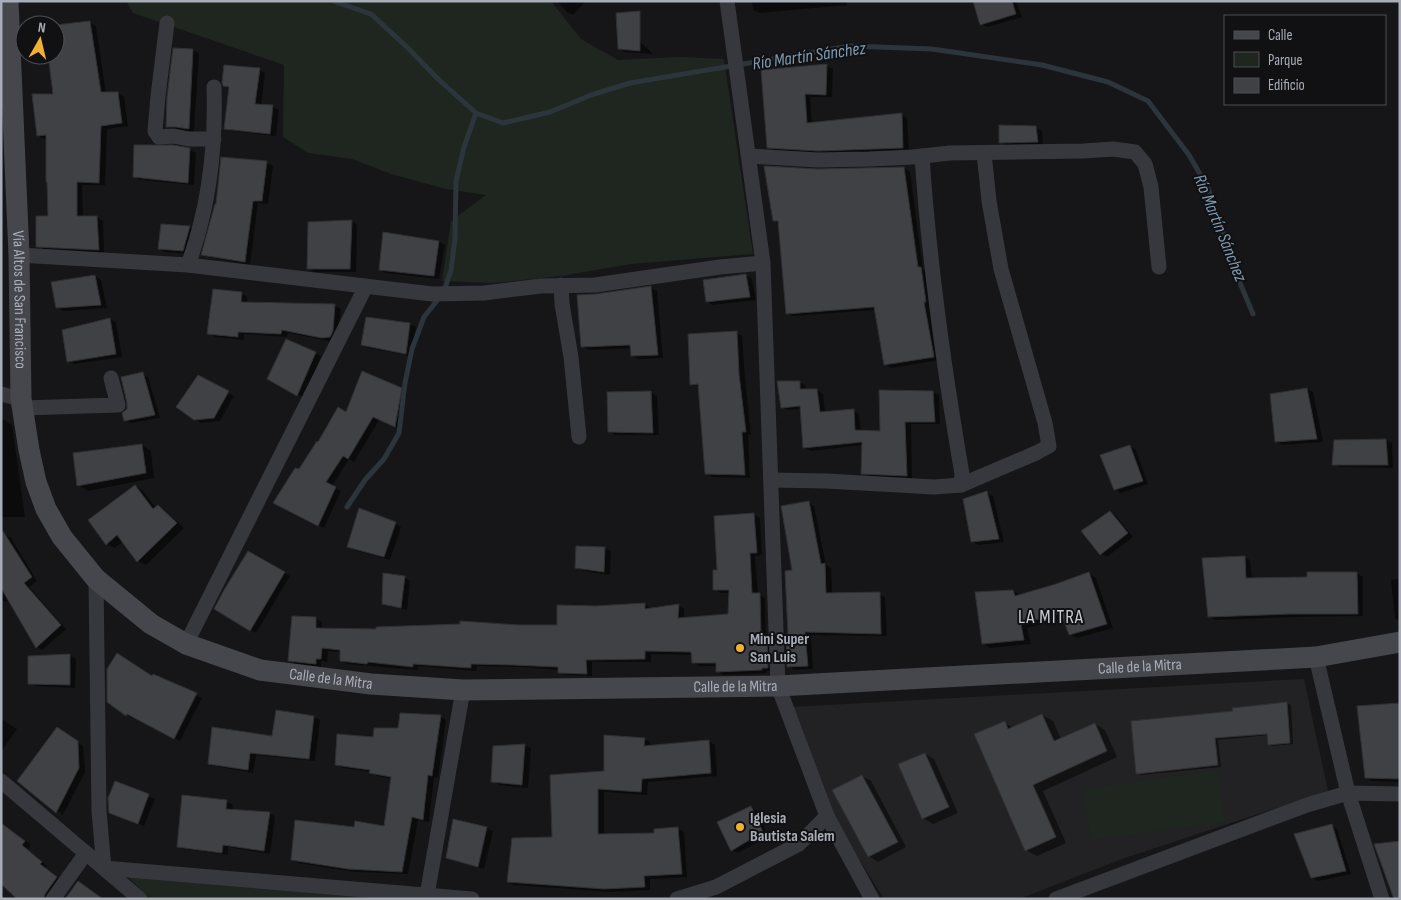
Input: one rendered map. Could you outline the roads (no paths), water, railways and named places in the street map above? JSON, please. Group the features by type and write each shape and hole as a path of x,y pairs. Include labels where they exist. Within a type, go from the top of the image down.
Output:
{"street":[{"name":"Vía Altos de San Francisco","path":"8,1 19,255 15,400 36,482 46,509 62,537 96,579"},
{"path":"727,1 763,263 778,686 827,816 872,899"},
{"path":"167,23 158,96 156,131 159,137 174,136 214,140"},
{"path":"188,265 210,178 214,140 214,87"},
{"path":"749,156 818,160 922,156 950,153 1113,149 1135,152 1145,164 1151,187 1158,267"},
{"path":"771,480 934,487 961,485 1049,446 1001,269 984,153"},
{"path":"922,156 926,224 943,357 962,474 961,485"},
{"path":"19,255 188,265 432,294 484,293 541,286 595,284 763,263"},
{"path":"561,285 579,437"},
{"path":"186,644 366,286"},
{"path":"15,400 118,405 111,378"},
{"path":"96,579 99,811 104,868"},
{"name":"Calle de la Mitra","path":"96,579 151,624 186,644 260,670 371,684 463,690 778,686 1316,657 1400,642"},
{"path":"1316,657 1348,793 1382,899"},
{"path":"427,895 463,690"},
{"path":"1,781 140,899"},
{"path":"1056,899 1307,805 1348,793 1400,794"},
{"path":"677,899 716,887 799,844 827,816"},
{"path":"53,899 86,853"},
{"path":"104,868 472,899"}],"waterway":[{"name":"Río Martín Sánchez","path":"333,1 371,14 476,113 503,123 550,112 591,95 630,83 850,46 932,49 1042,65 1108,82 1148,101 1189,155 1208,188 1240,283 1253,314"},
{"path":"444,291 451,270 455,239 456,181 464,147 476,113"},
{"path":"347,507 365,480 384,459 399,433 405,383 412,349 424,317 439,298"}],"place":[{"name":"Mini Super San Luis","path":"740,648"},
{"name":"Iglesia Bautista Salem","path":"740,827"}],"district":[{"name":"LA MITRA","path":"1051,617"}]}
